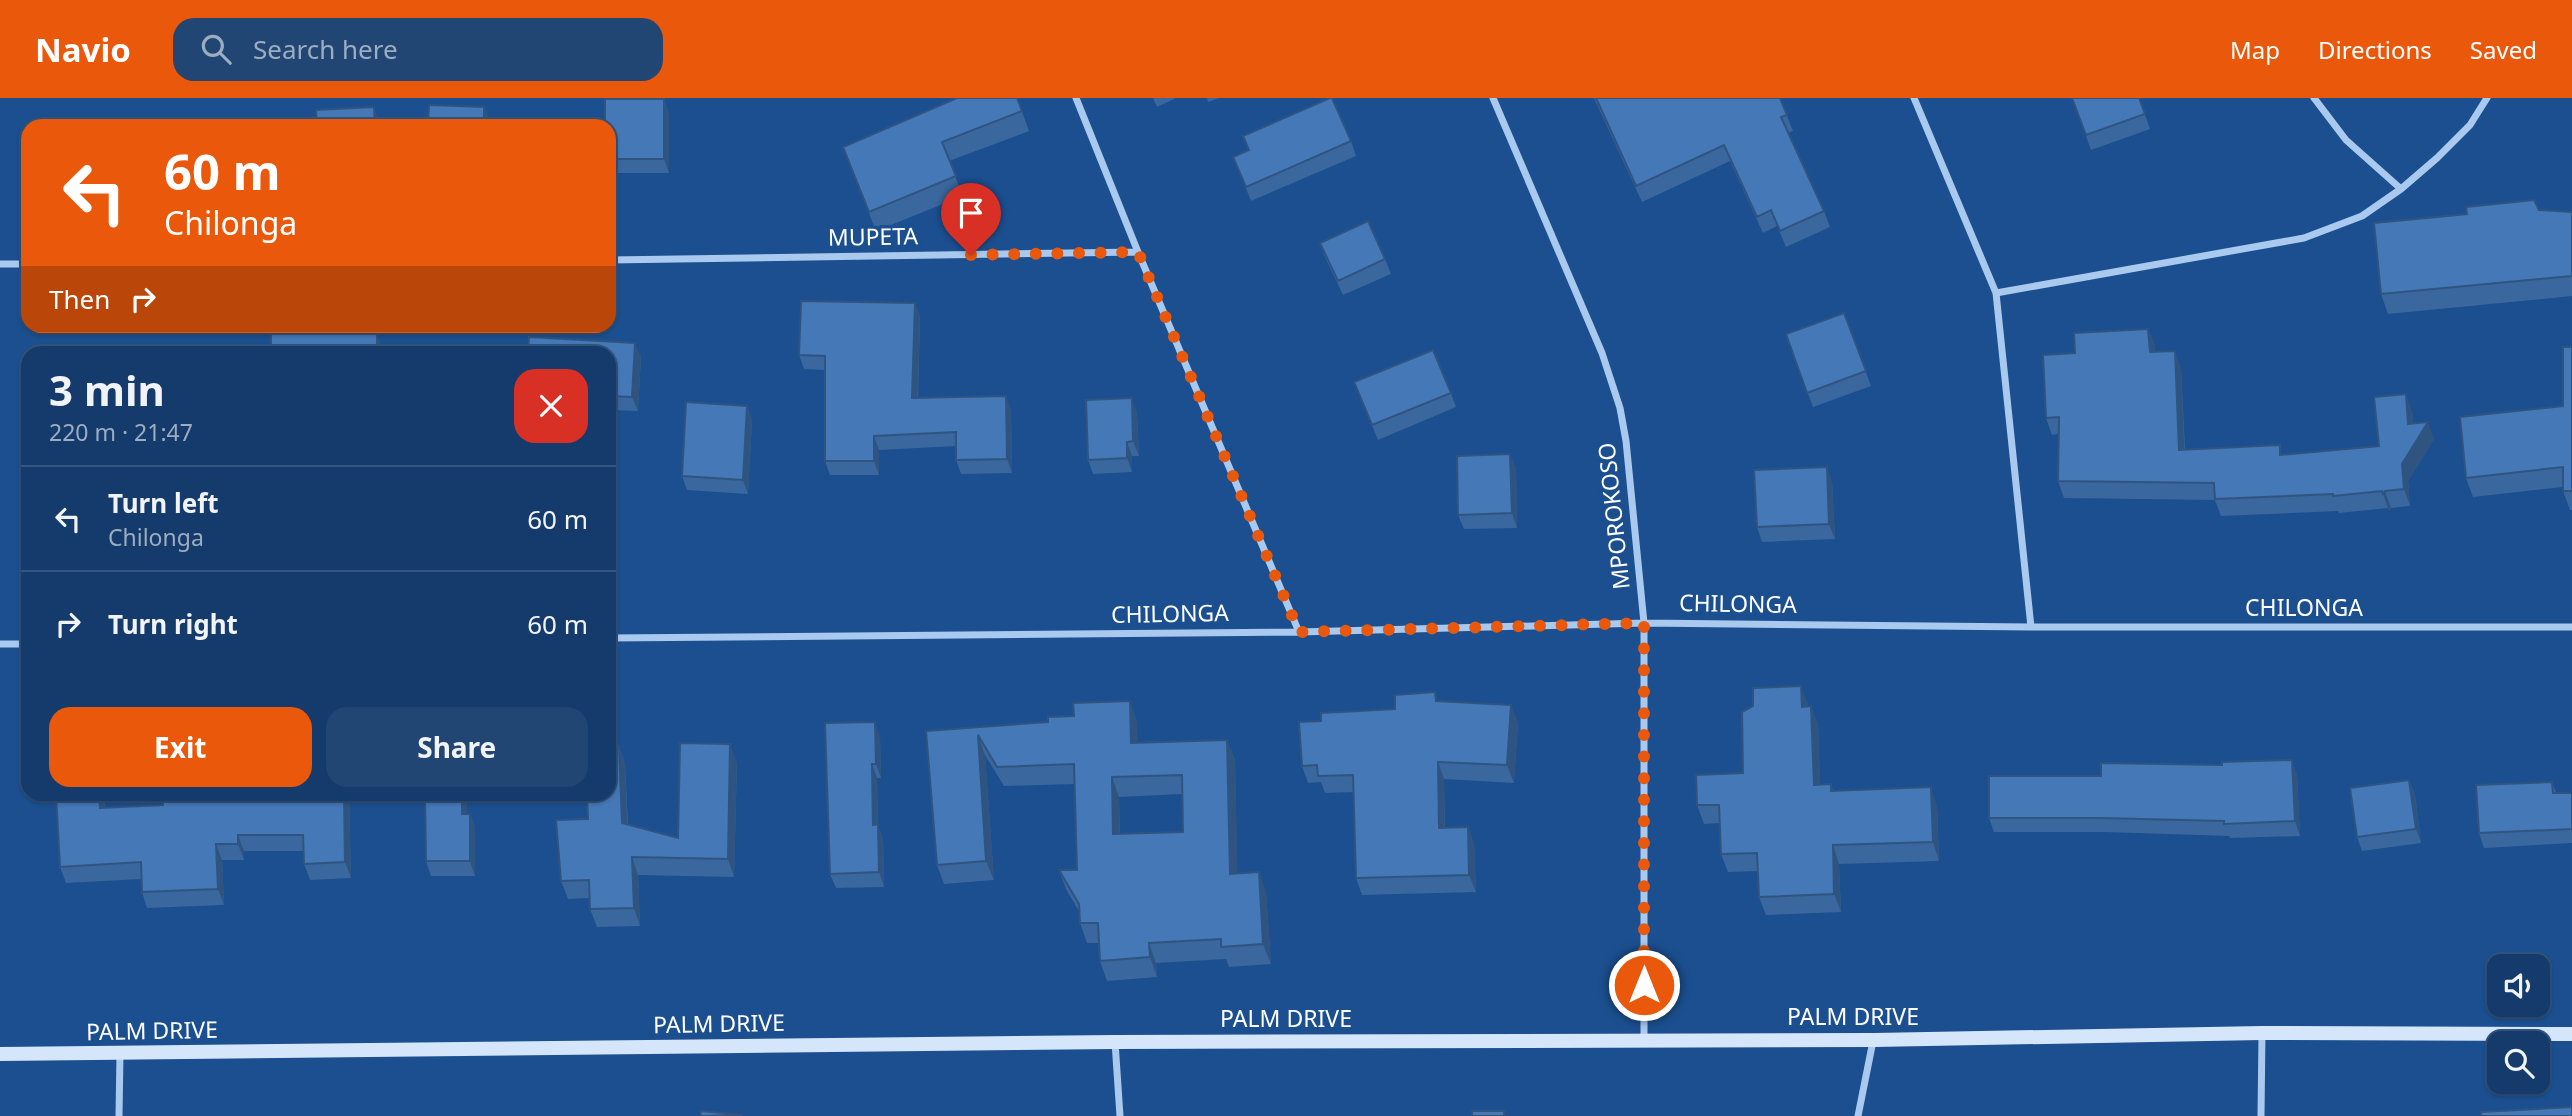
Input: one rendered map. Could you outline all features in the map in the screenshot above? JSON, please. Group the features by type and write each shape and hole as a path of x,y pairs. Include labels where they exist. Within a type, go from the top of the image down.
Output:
{"street":[{"path":"1076,98 1138,252 1299,632"},
{"name":"MPOROKOSO","path":"1493,98 1602,353 1620,408 1626,440 1644,623 1644,1040"},
{"path":"1914,98 1996,293 2031,627"},
{"path":"2314,98 2346,140 2401,189"},
{"path":"1996,293 2304,238 2362,216 2401,189 2470,125 2487,98"},
{"name":"MUPETA","path":"616,260 1138,252"},
{"path":"0,264 21,264"},
{"name":"CHILONGA","path":"616,638 1299,632 1644,623 2031,627 2572,627"},
{"path":"0,644 21,644"},
{"path":"2261,1116 2262,1033"},
{"name":"PALM DRIVE","path":"0,1054 1115,1042 1874,1040 2262,1033 2572,1034"},
{"path":"1858,1116 1874,1040"},
{"path":"1115,1042 1120,1116"},
{"path":"118,1116 120,1054"}],"building":[{"path":"957,98 1017,98 1022,111 942,142 956,176 869,212 843,147"},
{"path":"1330,98 1351,141 1246,187 1233,157 1249,150 1243,136"},
{"path":"1596,98 1780,98 1787,115 1781,117 1824,211 1780,231 1771,210 1757,217 1724,145 1636,186"},
{"path":"2072,98 2139,98 2145,114 2086,135"},
{"path":"605,99 664,99 664,159 616,159 616,119 605,119"},
{"path":"429,105 484,107 484,119 428,119"},
{"path":"374,107 375,119 317,119 316,110"},
{"path":"2534,200 2539,210 2572,212 2572,276 2381,294 2374,223 2467,214 2466,207"},
{"path":"1368,221 1385,259 1338,281 1320,243"},
{"path":"801,301 915,303 912,398 1006,396 1007,459 956,460 956,432 874,436 874,461 825,461 825,356 799,355"},
{"path":"1844,313 1866,371 1807,393 1786,334"},
{"path":"2148,329 2150,352 2175,351 2179,450 2280,445 2280,455 2379,446 2374,397 2406,394 2408,424 2428,422 2402,464 2404,489 2385,491 2383,494 2382,491 2333,496 2215,499 2214,483 2058,481 2059,417 2046,418 2043,355 2075,353 2074,333"},
{"path":"271,333 377,334 377,346 271,346"},
{"path":"529,337 635,343 632,397 616,396 616,346 528,346"},
{"path":"2563,347 2572,347 2572,491 2563,491 2563,467 2466,478 2460,417 2563,406"},
{"path":"1433,350 1451,393 1372,425 1354,382"},
{"path":"1132,398 1133,441 1127,442 1127,458 1088,460 1086,400"},
{"path":"686,402 747,406 743,480 682,476"},
{"path":"1510,454 1512,513 1458,515 1457,456"},
{"path":"1827,467 1829,524 1757,527 1754,470"},
{"path":"1801,686 1802,707 1811,706 1814,785 1831,784 1831,791 1931,787 1933,842 1833,845 1834,894 1759,897 1757,853 1721,854 1719,805 1697,805 1696,775 1743,773 1742,712 1753,706 1753,688"},
{"path":"1435,692 1436,701 1511,705 1507,765 1438,762 1439,828 1468,827 1469,875 1356,878 1353,775 1318,776 1317,765 1302,766 1299,722 1321,721 1321,713 1395,709 1395,695"},
{"path":"1130,701 1131,743 1227,740 1230,874 1259,872 1263,944 1221,947 1221,939 1149,943 1150,957 1100,961 1098,923 1080,923 1079,904 1059,870 1077,870 1074,764 997,767 978,735 986,861 937,865 926,731 1048,722 1048,717 1074,716 1073,703","holes":["1182,775 1183,832 1113,834 1112,777"]},
{"path":"875,722 876,764 872,764 873,825 878,824 879,872 830,874 825,723"},
{"path":"680,743 730,744 728,859 632,857 634,908 590,909 589,880 561,881 556,820 588,819 587,801 616,801 616,746 619,746 622,823 678,838"},
{"path":"2292,760 2295,821 2224,824 2224,821 1989,818 1989,776 2101,776 2101,763 2222,765 2222,762"},
{"path":"2409,780 2416,829 2357,837 2350,788"},
{"path":"2552,782 2553,793 2572,793 2572,829 2479,833 2476,785"},
{"path":"56,801 100,801 100,808 163,805 163,801 344,801 345,862 304,864 303,835 238,835 238,844 216,844 218,889 142,892 141,862 60,867"},
{"path":"425,801 462,801 462,814 470,814 470,861 426,861"},
{"path":"2572,1107 2572,1116 2481,1116 2481,1112"},
{"path":"701,1111 742,1115 700,1116"},
{"path":"1472,1111 1504,1111 1504,1116 1472,1116"}],"route":[{"path":"971,255 1138,252 1299,632 1644,623 1644,985"}]}
